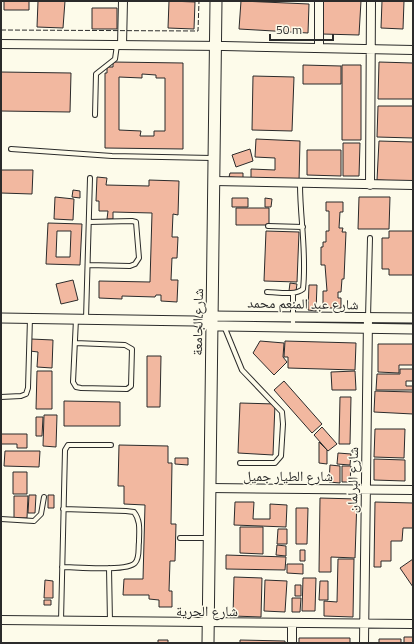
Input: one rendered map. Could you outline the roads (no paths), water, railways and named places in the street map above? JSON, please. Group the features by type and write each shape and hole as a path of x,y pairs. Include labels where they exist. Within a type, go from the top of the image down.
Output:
{"main road":[{"name":"شارع الجامعة","path":"208,643 216,1"}],"street":[{"path":"120,45 123,1"},
{"path":"319,48 320,1"},
{"path":"370,185 371,1"},
{"path":"1,44 413,50"},
{"path":"214,181 300,184 413,185"},
{"name":"شارع عبد المنعم محمد","path":"1,318 212,321 293,317 413,318"},
{"name":"شارع البرلمان","path":"364,643 368,318"},
{"name":"شارع عبد المنعم محمد","path":"212,321 224,326 413,329"},
{"name":"شارع الطيار جميل","path":"210,488 413,490"},
{"name":"شارع الحرية","path":"1,620 413,624"},
{"path":"292,623 292,643"}],"lane":[{"path":"94,115 96,74 115,59 120,45"},
{"path":"11,149 112,156 214,158"},
{"path":"86,319 90,178"},
{"path":"267,292 293,293 299,292 303,289 304,227 301,213 300,184"},
{"path":"88,265 130,266 135,264 139,258 136,222 89,222"},
{"path":"268,226 304,227"},
{"path":"368,318 370,238"},
{"path":"293,293 293,328"},
{"path":"1,397 21,396 26,394 28,388 30,318"},
{"path":"75,343 125,345 132,349 131,386 127,389 76,387 74,382 75,343 76,319"},
{"path":"224,326 242,370 263,394 278,406 282,412 281,456 279,461 274,463 240,463"},
{"path":"62,621 65,450 68,446 76,444 111,445"},
{"path":"1,519 34,521 41,514 44,497"},
{"path":"62,567 123,568 135,563 138,556 140,524 138,517 134,512 63,509"},
{"path":"180,538 209,538"},
{"path":"109,568 110,622"}]}
